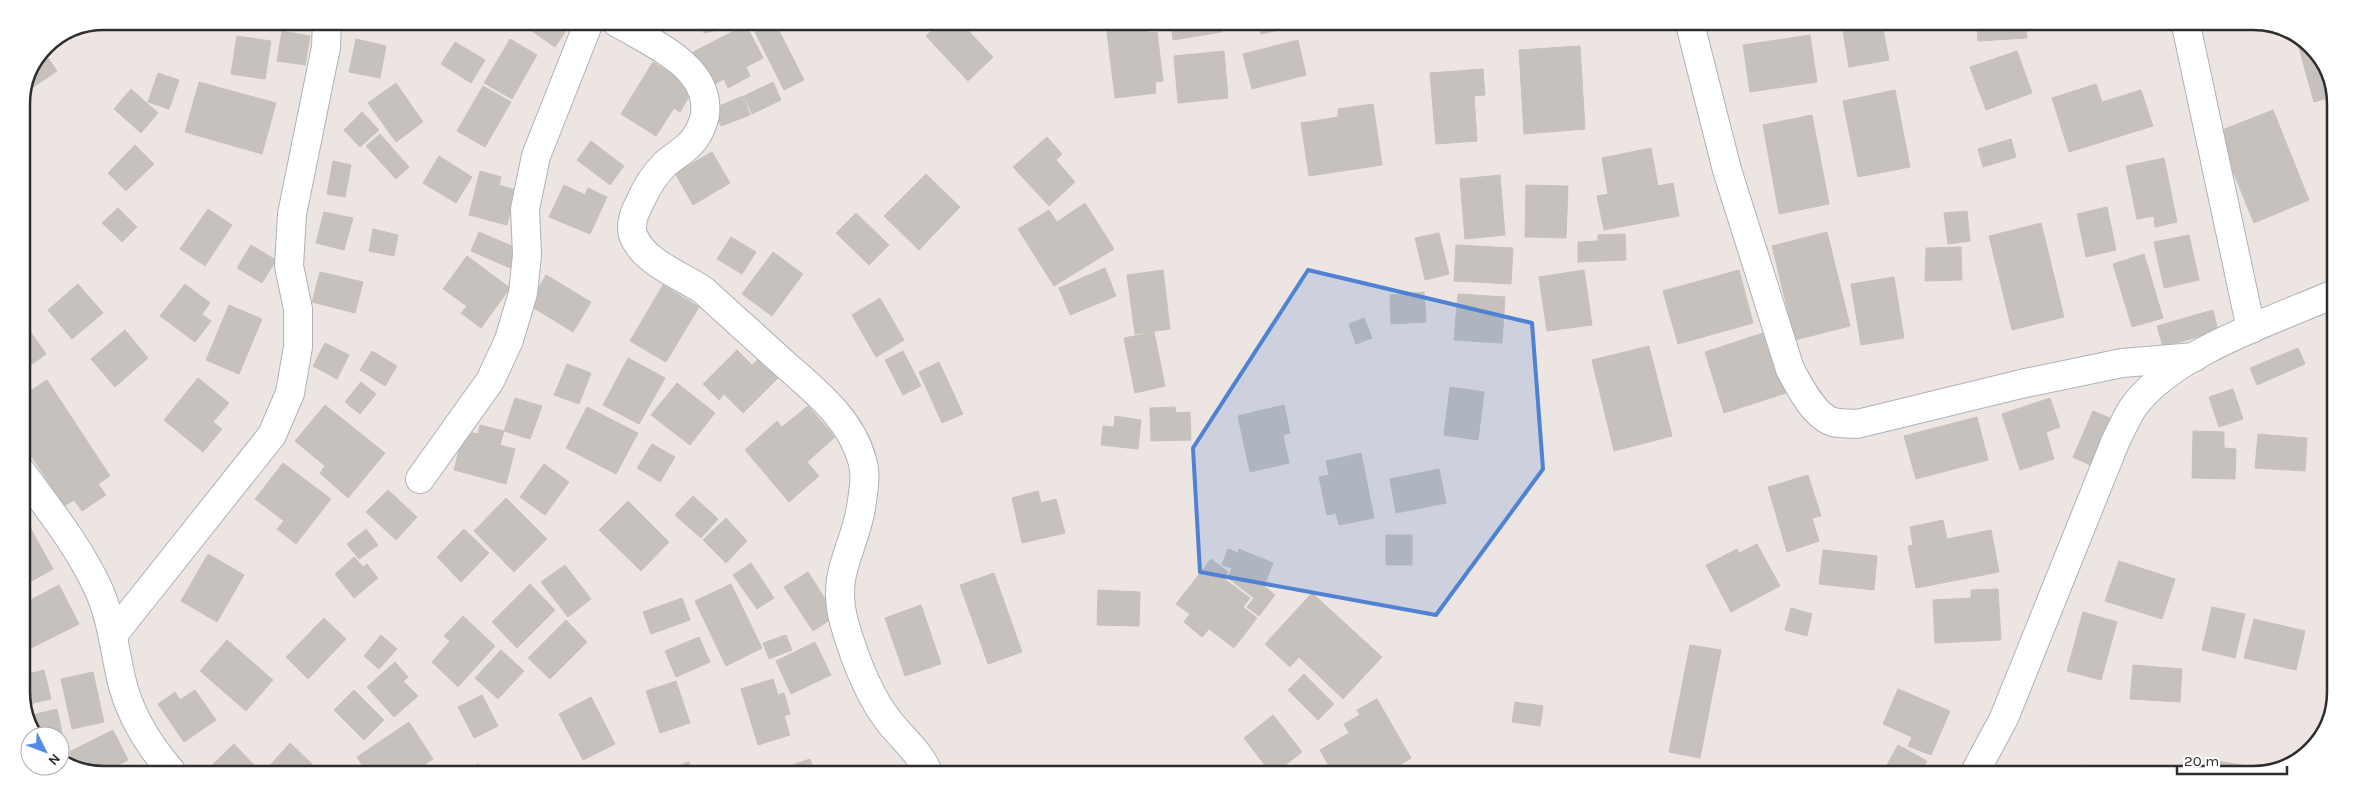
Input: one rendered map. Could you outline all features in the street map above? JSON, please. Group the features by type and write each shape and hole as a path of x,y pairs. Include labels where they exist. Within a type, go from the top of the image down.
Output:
{"street":[{"path":"113,635 272,435 290,393 298,347 298,309 289,266 292,214 326,47 327,30"},
{"path":"420,479 490,381 510,340 523,293 527,254 525,209 536,156 586,30"},
{"path":"629,30 675,57 695,78 706,101 704,123 690,144 664,165 648,185 633,215 633,234 643,250 663,267 685,278 704,291 832,406 851,433 863,460 864,490 858,521 842,570 839,595 844,622 870,693 891,724 910,745 924,766"},
{"path":"1692,30 1727,170 1790,369 1802,391 1816,410 1832,422 1857,424 2020,384 2122,363 2195,357"},
{"path":"2187,30 2251,329"},
{"path":"1978,766 2004,718 2116,440 2133,408 2160,380 2195,357 2251,329 2327,297"},
{"path":"30,483 70,539 93,579 113,635 121,678 129,706 140,730 167,766"}],"highlighted area":[{"path":"1308,270 1532,323 1543,469 1436,615 1200,572 1193,448"}],"building":[{"path":"531,30 566,30 555,47"},
{"path":"703,30 718,30 704,33"},
{"path":"736,30 749,30 763,58 746,67 750,76 728,88 724,79 711,86 693,52"},
{"path":"759,30 779,30 804,80 784,90 755,32"},
{"path":"932,30 968,30 993,57 968,81 926,36"},
{"path":"1107,30 1149,30 1149,33 1157,32 1163,81 1155,82 1156,93 1115,98"},
{"path":"1172,30 1222,30 1222,32 1173,40"},
{"path":"1260,30 1279,30 1261,34"},
{"path":"1843,30 1883,30 1889,60 1849,67"},
{"path":"1977,30 2026,30 2027,38 1978,41"},
{"path":"282,31 310,36 305,65 277,61"},
{"path":"1810,35 1817,82 1750,92 1743,45"},
{"path":"237,36 271,41 265,79 231,74"},
{"path":"356,39 386,46 380,78 349,72"},
{"path":"510,39 537,55 512,99 484,83"},
{"path":"1298,40 1306,75 1252,89 1243,54"},
{"path":"455,42 485,60 471,83 441,64"},
{"path":"2298,45 2312,59 2324,85 2327,98 2314,102"},
{"path":"1580,46 1585,129 1524,134 1519,50"},
{"path":"1224,51 1228,98 1178,103 1174,56"},
{"path":"2017,51 2032,93 1986,110 1970,67"},
{"path":"47,57 57,71 31,89 42,63"},
{"path":"653,62 694,88 680,112 674,108 656,136 621,114"},
{"path":"1483,69 1485,95 1474,96 1477,141 1436,144 1430,73"},
{"path":"158,73 179,80 169,109 148,102"},
{"path":"199,82 276,103 262,154 185,132"},
{"path":"773,82 781,100 752,114 744,96"},
{"path":"396,83 423,122 396,142 368,103"},
{"path":"2096,84 2102,102 2141,90 2153,126 2069,152 2052,98"},
{"path":"483,86 511,102 485,147 457,131"},
{"path":"131,89 158,113 141,133 114,109"},
{"path":"1895,90 1910,167 1858,177 1843,101"},
{"path":"743,96 750,115 721,126 714,108"},
{"path":"1373,104 1382,165 1309,176 1301,123 1338,117 1338,109"},
{"path":"2273,110 2309,200 2254,223 2217,132"},
{"path":"362,112 379,130 360,147 344,130"},
{"path":"1812,115 1829,204 1779,214 1763,125"},
{"path":"380,134 409,167 396,179 366,146"},
{"path":"1047,137 1062,154 1056,160 1075,182 1049,206 1013,167"},
{"path":"2011,139 2016,157 1983,167 1978,149"},
{"path":"591,141 624,166 610,185 577,160"},
{"path":"135,145 154,164 126,191 108,173"},
{"path":"1651,148 1658,186 1673,183 1679,216 1604,230 1597,196 1608,194 1602,158"},
{"path":"712,152 730,183 693,205 675,173"},
{"path":"439,156 472,177 456,203 423,183"},
{"path":"2164,158 2177,222 2155,227 2154,216 2137,219 2126,166"},
{"path":"333,161 351,165 345,197 327,194"},
{"path":"480,171 501,177 499,185 516,190 507,225 469,215"},
{"path":"926,174 960,207 919,250 884,216"},
{"path":"1500,175 1505,235 1465,239 1460,179"},
{"path":"564,185 585,195 588,188 607,197 590,234 549,217"},
{"path":"1526,185 1568,186 1566,238 1525,237"},
{"path":"1085,203 1114,249 1054,286 1018,229 1049,210 1057,222"},
{"path":"2107,207 2116,250 2086,257 2077,214"},
{"path":"118,208 137,227 122,242 102,223"},
{"path":"208,209 232,225 205,266 180,249"},
{"path":"1967,211 1970,241 1948,244 1944,213"},
{"path":"324,212 353,218 344,250 316,243"},
{"path":"856,213 889,245 869,265 836,233"},
{"path":"2041,223 2064,317 2012,330 1989,236"},
{"path":"373,229 398,235 394,256 369,251"},
{"path":"479,232 519,249 510,268 471,251"},
{"path":"1827,232 1850,326 1795,340 1772,246"},
{"path":"1439,233 1449,274 1425,280 1415,238"},
{"path":"1625,234 1626,260 1578,262 1578,242 1598,241 1598,235"},
{"path":"2189,235 2199,280 2164,288 2154,242"},
{"path":"731,237 756,252 742,274 717,259"},
{"path":"251,245 276,260 262,283 237,268"},
{"path":"1456,245 1513,248 1511,284 1454,281"},
{"path":"1961,247 1962,280 1925,281 1926,248"},
{"path":"773,252 803,274 772,316 742,294"},
{"path":"2144,254 2163,318 2132,327 2113,264"},
{"path":"467,256 510,288 481,328 461,313 467,306 443,289"},
{"path":"1105,268 1116,296 1070,315 1059,288"},
{"path":"1163,270 1170,329 1135,334 1127,275"},
{"path":"1584,270 1592,325 1547,331 1539,277"},
{"path":"1739,270 1753,323 1678,344 1663,291"},
{"path":"320,272 363,282 355,313 312,302"},
{"path":"546,275 591,302 573,332 529,305"},
{"path":"1894,277 1904,338 1861,345 1851,284"},
{"path":"78,284 103,313 72,339 48,310"},
{"path":"185,284 210,303 202,314 211,321 195,342 160,316"},
{"path":"663,285 699,307 666,362 630,341"},
{"path":"1424,292 1426,322 1391,324 1390,295"},
{"path":"1458,294 1505,297 1502,343 1454,340"},
{"path":"880,298 904,340 876,357 852,315"},
{"path":"229,305 262,319 239,374 206,360"},
{"path":"2213,310 2218,331 2163,347 2157,326"},
{"path":"1364,318 1372,338 1356,344 1349,324"},
{"path":"125,330 148,358 115,387 91,359"},
{"path":"30,331 46,354 30,366"},
{"path":"1154,332 1165,386 1135,393 1124,338"},
{"path":"1766,332 1786,393 1724,413 1705,352"},
{"path":"325,343 349,355 337,379 313,366"},
{"path":"1649,346 1672,436 1614,451 1592,360"},
{"path":"2298,348 2305,364 2257,385 2250,368"},
{"path":"737,350 752,365 760,358 779,377 743,413 724,394 719,400 703,384"},
{"path":"372,351 397,366 385,386 360,370"},
{"path":"903,351 921,386 903,395 885,360"},
{"path":"628,358 665,378 639,424 603,405"},
{"path":"939,362 963,414 942,423 919,372"},
{"path":"567,364 591,373 579,404 554,395"},
{"path":"198,378 229,403 213,422 222,429 203,452 164,420"},
{"path":"47,380 110,476 98,484 106,495 82,511 74,500 64,506 30,454 30,391"},
{"path":"361,382 376,394 360,414 345,402"},
{"path":"677,383 715,413 690,445 651,415"},
{"path":"1450,387 1484,392 1478,440 1444,435"},
{"path":"2233,389 2243,419 2219,427 2209,397"},
{"path":"515,398 542,406 530,439 504,431"},
{"path":"2050,398 2060,427 2046,432 2054,459 2020,470 2002,414"},
{"path":"325,405 385,453 348,498 320,473 325,466 295,441"},
{"path":"1284,405 1290,433 1283,435 1289,463 1250,472 1238,416"},
{"path":"808,406 835,437 807,462 819,476 789,502 745,450 777,421 782,427"},
{"path":"587,407 638,433 616,474 566,448"},
{"path":"1175,407 1176,413 1190,412 1191,440 1151,441 1150,408"},
{"path":"2093,411 2110,418 2090,465 2073,457"},
{"path":"1115,416 1141,420 1138,449 1101,445 1103,426 1114,427"},
{"path":"1977,417 1988,460 1916,479 1904,436"},
{"path":"480,425 504,431 500,445 515,449 506,484 454,470 464,431 478,434"},
{"path":"2193,431 2224,432 2224,448 2236,449 2235,479 2192,478"},
{"path":"2258,434 2307,438 2305,471 2255,468"},
{"path":"652,444 675,457 660,482 637,468"},
{"path":"1361,453 1374,518 1339,525 1336,513 1327,515 1319,477 1329,475 1326,461"},
{"path":"283,463 331,499 296,544 277,529 284,521 255,499"},
{"path":"544,464 569,482 545,515 520,497"},
{"path":"1439,469 1446,503 1396,513 1390,479"},
{"path":"1808,475 1821,516 1812,518 1819,541 1787,552 1768,487"},
{"path":"388,490 417,517 396,540 366,512"},
{"path":"1038,491 1041,503 1056,499 1065,533 1022,543 1012,498"},
{"path":"693,496 718,519 701,538 675,515"},
{"path":"506,498 547,539 514,572 474,531"},
{"path":"628,501 669,542 641,571 599,530"},
{"path":"726,518 747,541 726,563 703,540"},
{"path":"1943,520 1947,539 1991,530 1999,572 1916,588 1908,546 1913,545 1910,527"},
{"path":"30,527 53,569 30,582"},
{"path":"366,529 378,545 359,559 347,544"},
{"path":"464,529 489,553 461,582 437,557"},
{"path":"1386,535 1412,535 1412,565 1386,565"},
{"path":"1757,544 1780,586 1731,612 1706,565 1737,549 1739,553"},
{"path":"1228,549 1238,553 1239,549 1273,563 1264,586 1275,595 1259,616 1247,607 1254,598 1228,578 1232,568 1222,565"},
{"path":"1823,550 1877,556 1874,590 1819,584"},
{"path":"208,554 244,575 217,622 181,601"},
{"path":"354,557 363,567 367,564 378,578 354,598 335,574"},
{"path":"1211,559 1228,572 1223,578 1250,598 1243,607 1257,618 1234,648 1209,629 1202,637 1184,622 1190,614 1176,604"},
{"path":"2119,561 2175,579 2162,619 2105,601"},
{"path":"751,563 774,598 757,609 733,575"},
{"path":"565,565 591,599 568,617 541,582"},
{"path":"808,572 836,616 813,631 784,587"},
{"path":"994,573 1022,652 988,664 960,585"},
{"path":"530,584 555,610 517,648 492,622"},
{"path":"731,584 762,648 726,666 695,601"},
{"path":"59,585 79,624 30,648 30,600"},
{"path":"1998,589 2001,640 1935,643 1933,600 1971,598 1971,590"},
{"path":"1098,590 1140,592 1139,626 1097,625"},
{"path":"1312,593 1382,657 1343,699 1299,657 1290,667 1265,644"},
{"path":"682,598 690,620 651,634 643,612"},
{"path":"921,605 941,664 905,676 885,618"},
{"path":"2212,607 2245,614 2235,658 2202,650"},
{"path":"1791,608 1812,614 1807,636 1785,630"},
{"path":"2083,612 2117,622 2101,680 2067,671"},
{"path":"463,616 495,646 458,687 432,662 450,641 444,636"},
{"path":"324,618 346,639 308,679 286,657"},
{"path":"2254,619 2305,631 2296,670 2244,658"},
{"path":"566,620 587,642 550,679 528,658"},
{"path":"381,635 397,649 379,669 364,656"},
{"path":"786,635 792,650 769,659 763,643"},
{"path":"699,637 710,662 676,677 665,651"},
{"path":"227,640 273,680 246,711 200,671"},
{"path":"815,642 831,675 791,694 776,661"},
{"path":"1690,645 1721,650 1700,758 1669,752"},
{"path":"501,650 524,671 498,699 475,678"},
{"path":"395,662 408,677 403,681 418,696 394,717 367,687"},
{"path":"2133,665 2182,669 2180,702 2130,699"},
{"path":"44,670 51,699 31,703 30,674"},
{"path":"93,672 104,722 72,729 61,679"},
{"path":"1304,674 1334,704 1318,720 1288,690"},
{"path":"773,679 778,695 784,693 790,714 784,716 790,735 758,745 741,689"},
{"path":"676,681 690,723 660,733 646,691"},
{"path":"1898,689 1950,711 1931,755 1908,746 1912,737 1883,724"},
{"path":"195,690 216,720 184,742 158,704 175,692 180,700"},
{"path":"354,690 384,720 364,740 334,710"},
{"path":"482,695 498,726 474,738 458,707"},
{"path":"591,697 615,744 583,760 559,714"},
{"path":"1377,699 1411,758 1398,766 1329,766 1320,750 1349,733 1344,724 1360,715 1357,710"},
{"path":"1515,702 1543,706 1540,726 1512,722"},
{"path":"57,709 61,726 38,726 34,715"},
{"path":"1273,715 1302,752 1284,766 1266,766 1244,738"},
{"path":"409,722 433,759 422,766 363,766 357,757"},
{"path":"113,730 128,760 117,766 104,766 80,762 72,759 70,752"},
{"path":"290,743 312,764 310,766 269,766"},
{"path":"234,744 255,766 211,766"},
{"path":"1898,745 1927,761 1924,766 1886,766"},
{"path":"810,759 812,766 790,766"},
{"path":"2217,761 2248,766 2216,766"},
{"path":"689,762 690,766 678,766"}]}
